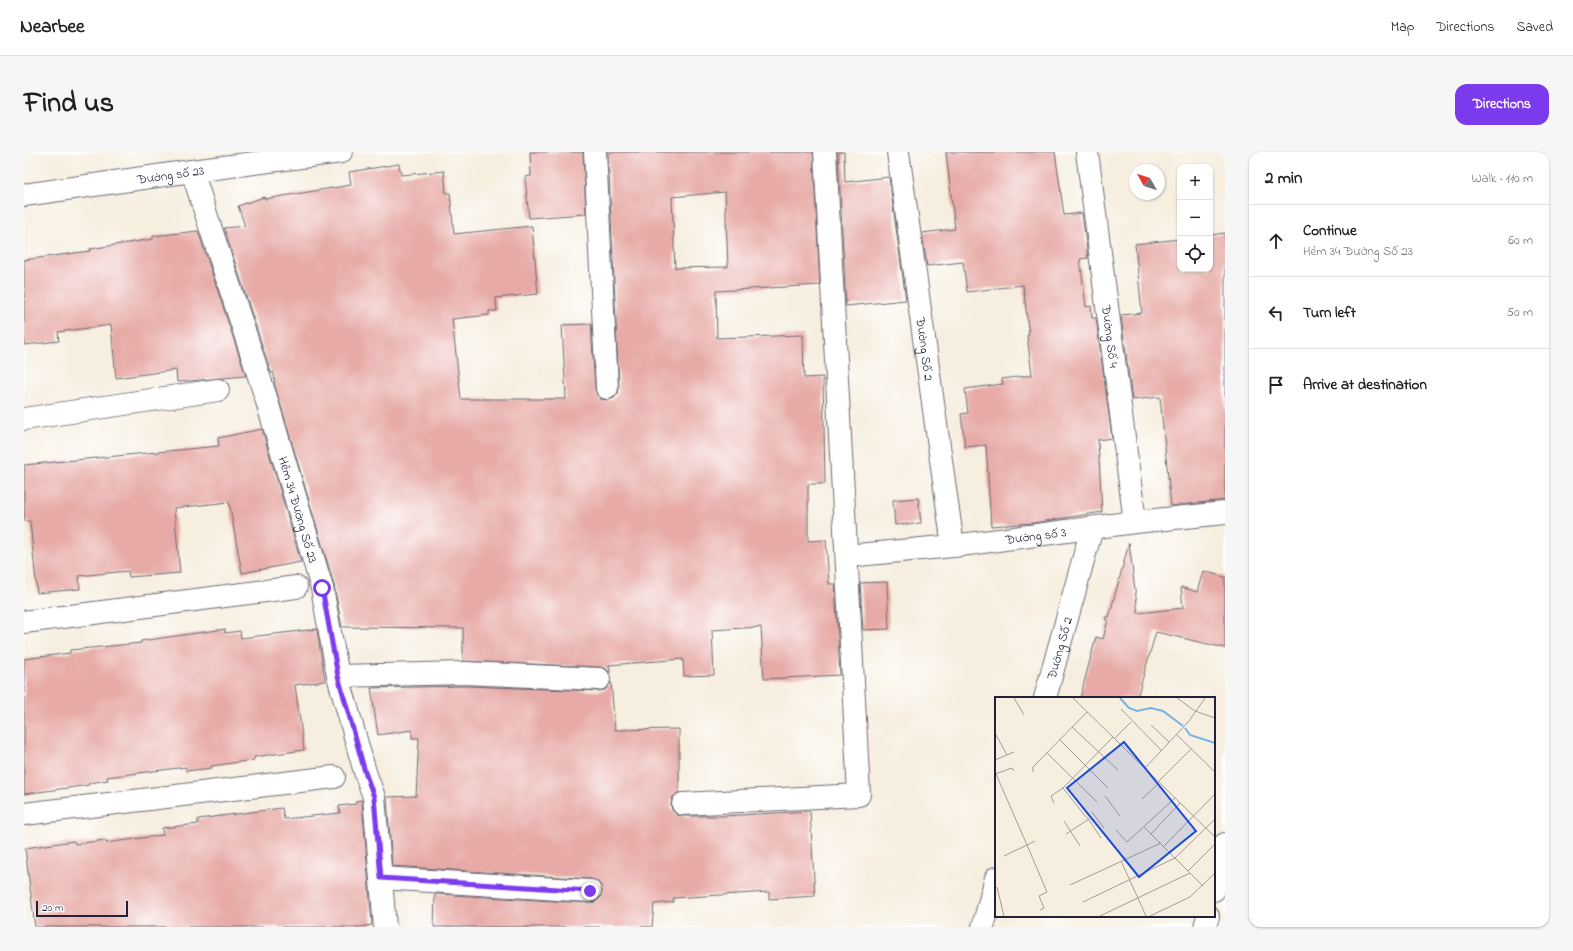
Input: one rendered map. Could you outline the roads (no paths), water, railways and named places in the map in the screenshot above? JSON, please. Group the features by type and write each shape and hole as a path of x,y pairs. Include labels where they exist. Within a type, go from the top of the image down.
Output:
{"street":[{"name":"Đường số 23","path":"24,195 192,171 341,152"},
{"path":"595,152 607,388"},
{"path":"684,804 859,795 825,152"},
{"name":"Đường Số 2","path":"898,152 953,546"},
{"name":"Đường Số 4","path":"1087,152 1135,522"},
{"name":"Hẻm 34 Đường Số 23","path":"192,171 266,398 322,588 338,676 365,772 374,797 384,927"},
{"path":"24,419 218,390"},
{"name":"Đường số 3","path":"846,556 953,546 1135,522 1225,513"},
{"name":"Đường Số 2","path":"1045,697 1092,528"},
{"path":"24,622 296,587"},
{"path":"338,676 465,673 599,679"},
{"path":"24,814 334,777"},
{"path":"1215,886 1225,844"},
{"path":"381,878 590,891"},
{"path":"983,927 995,882"},
{"path":"1205,927 1208,917"}]}
